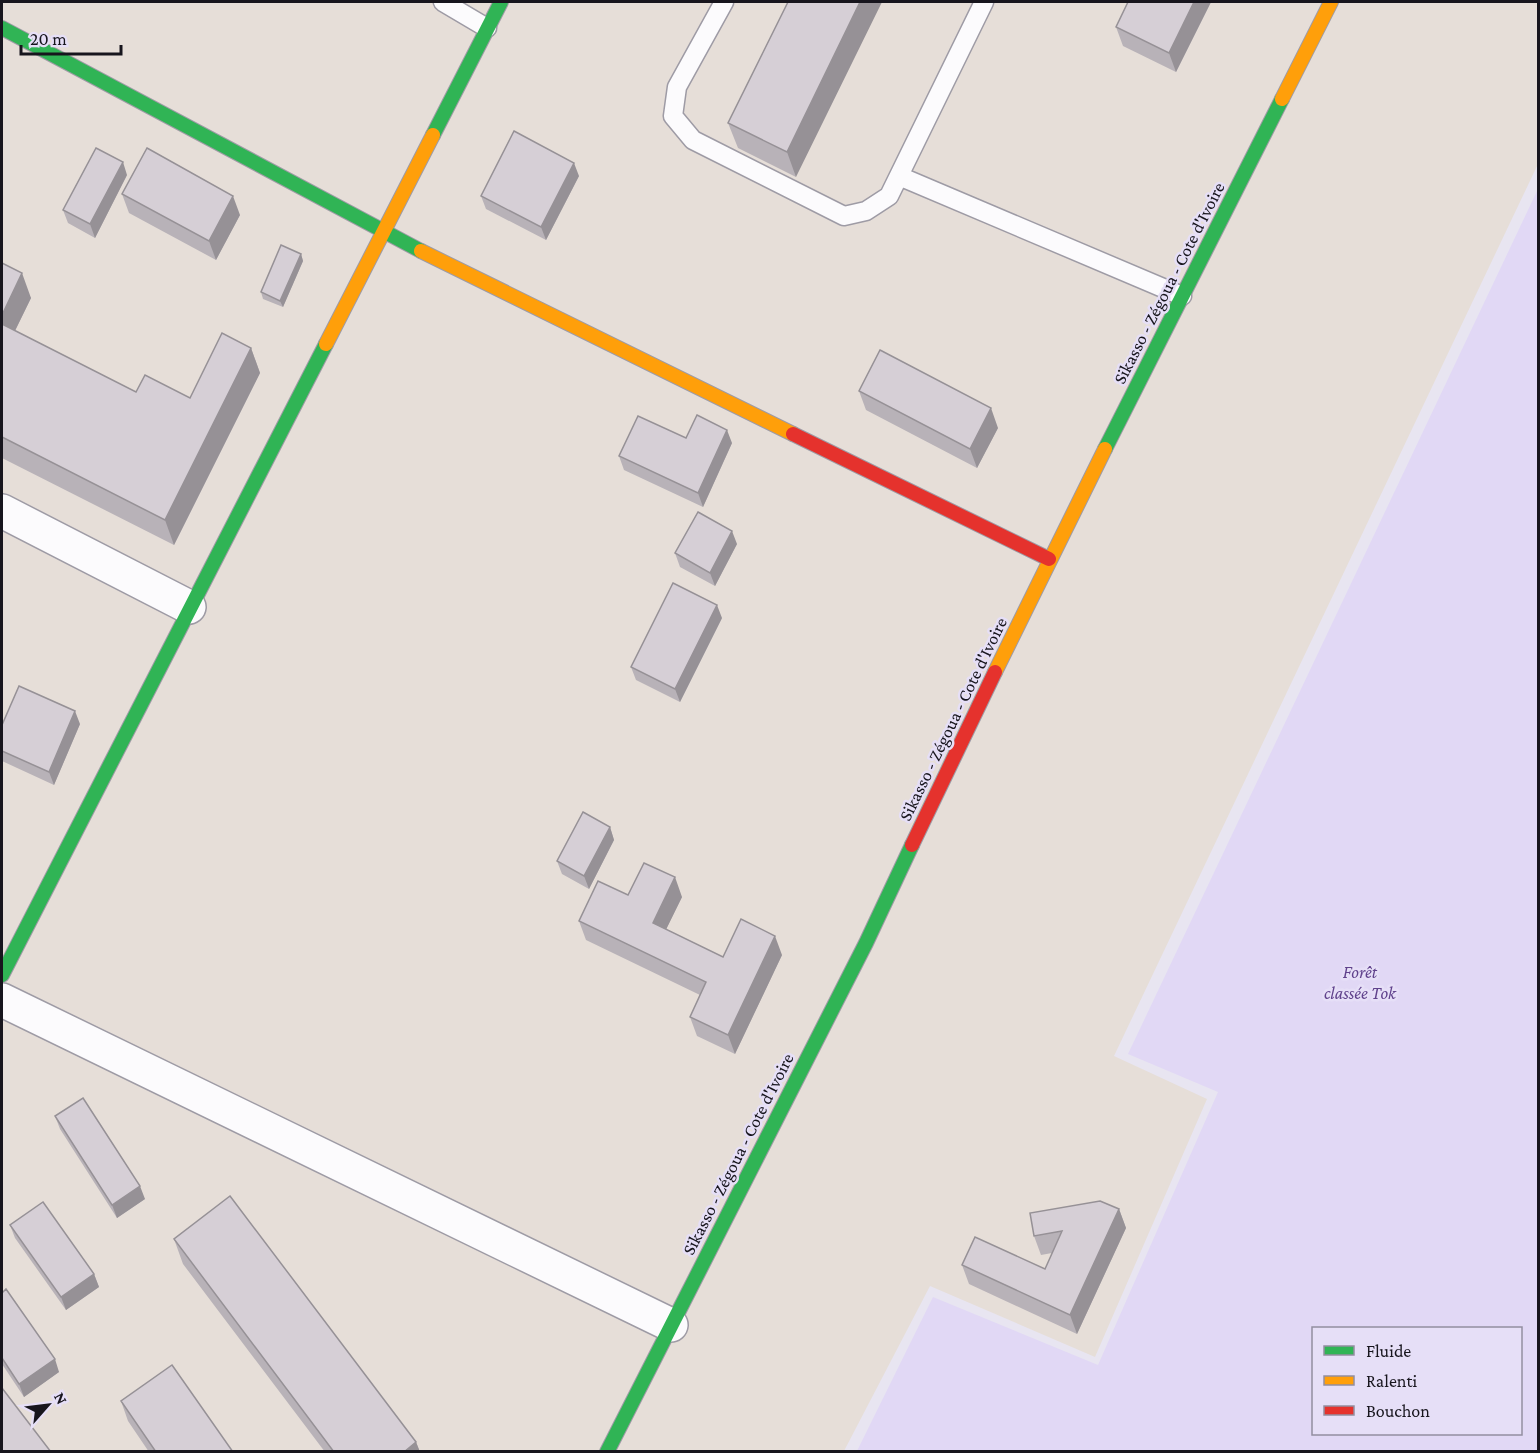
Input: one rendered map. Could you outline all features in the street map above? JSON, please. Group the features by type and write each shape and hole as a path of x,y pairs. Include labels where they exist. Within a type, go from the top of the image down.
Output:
{"main road":[{"path":"2,975 381,232 501,2"},
{"name":"Sikasso - Zégoua - Cote d'Ivoire","path":"607,1452 866,943 1049,559 1331,2"},
{"path":"2,28 381,232 1049,559"}],"street":[{"path":"2,511 189,608"},
{"path":"2,1000 671,1325"}],"lane":[{"path":"442,2 487,28"},
{"path":"724,2 677,87 673,116 693,141 844,216 866,212 890,196 984,2"},
{"path":"899,176 1182,296"}],"shaded area":[{"path":"2,2 1538,2 1538,164 1114,1056 1207,1099 1095,1357 930,1286 844,1451 2,1452"}],"green space":[{"name":"Forêt classée Tok","path":"1538,189 1538,1451 857,1451 933,1297 1098,1365 1218,1092 1128,1054"}],"building":[{"path":"788,2 860,2 787,152 728,123"},
{"path":"1128,2 1194,2 1169,53 1116,27"},
{"path":"514,131 574,163 541,227 481,196"},
{"path":"96,148 123,162 90,224 63,210"},
{"path":"147,148 233,196 209,241 122,194"},
{"path":"281,245 301,254 280,301 261,292"},
{"path":"2,263 22,273 2,315"},
{"path":"2,324 136,392 145,375 190,398 222,333 251,348 165,520 2,437"},
{"path":"880,350 991,408 970,449 859,391"},
{"path":"697,415 727,430 698,493 619,456 638,416 686,438"},
{"path":"698,512 732,531 710,573 675,553"},
{"path":"673,583 717,605 675,689 631,667"},
{"path":"19,686 75,711 49,772 2,751 2,725"},
{"path":"583,812 610,827 584,876 557,861"},
{"path":"644,863 675,877 653,923 723,957 741,919 775,936 728,1035 690,1017 706,982 579,921 598,881 628,895"},
{"path":"83,1098 140,1186 112,1205 55,1116"},
{"path":"230,1196 416,1442 404,1452 334,1452 174,1239"},
{"path":"1100,1201 1119,1209 1070,1315 962,1265 975,1237 1045,1269 1062,1231 1034,1236 1030,1213"},
{"path":"43,1202 94,1274 61,1297 10,1225"},
{"path":"6,1289 55,1359 19,1384 2,1358 2,1293"},
{"path":"172,1365 233,1452 156,1452 121,1401"},
{"path":"2,1388 51,1452 3,1452"}],"traffic: fast":[{"path":"433,135 501,2"},
{"path":"2,28 421,251"},
{"path":"1105,449 1282,99"},
{"path":"2,975 326,344"},
{"path":"607,1452 866,943 912,845"}],"traffic: slow":[{"path":"1282,99 1331,2"},
{"path":"326,344 433,135"},
{"path":"421,251 793,434"},
{"path":"995,672 1105,449"}],"traffic: jam":[{"path":"793,434 1049,559"},
{"path":"912,845 995,672"}]}
